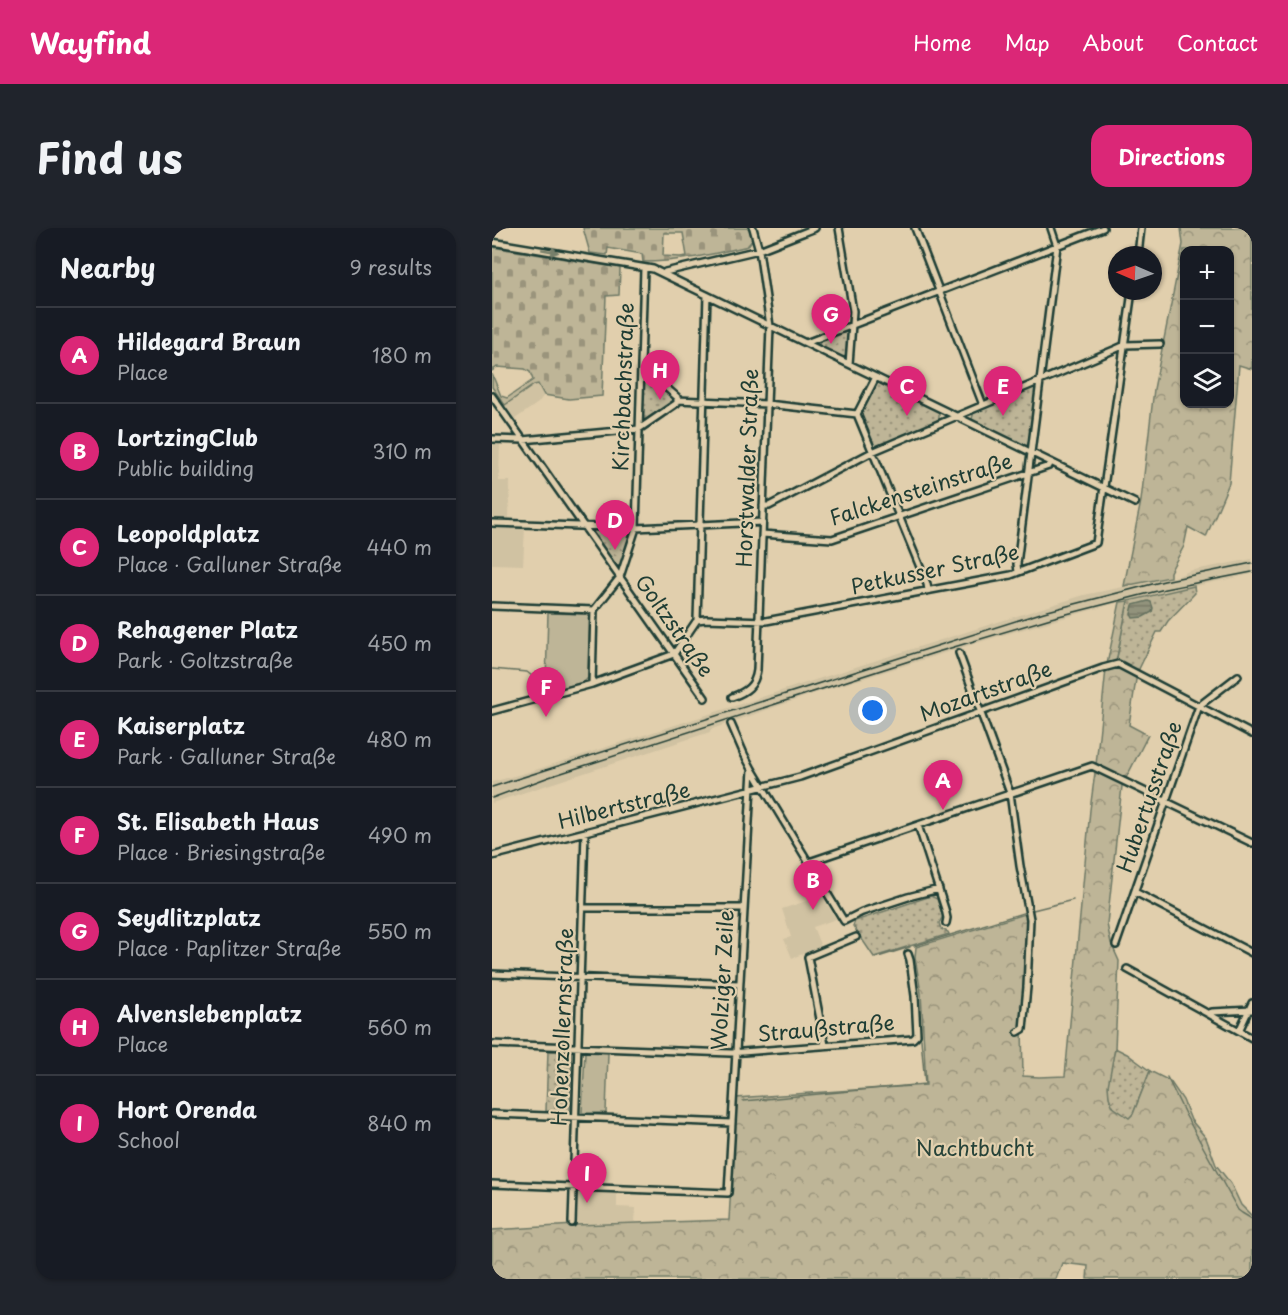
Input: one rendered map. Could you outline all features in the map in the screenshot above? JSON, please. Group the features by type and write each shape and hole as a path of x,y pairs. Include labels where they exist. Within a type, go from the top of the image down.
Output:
{"street":[{"name":"Horstwalder Straße","path":"732,697 749,689 756,679 759,621 770,326 759,250 753,228"},
{"path":"664,274 759,250 815,228"},
{"path":"839,228 854,311 849,364"},
{"path":"915,228 983,405"},
{"path":"1018,572 1017,564 1057,246 1051,228"},
{"path":"806,343 1103,228"},
{"path":"1139,246 1141,228"},
{"path":"492,242 653,269 1135,503"},
{"name":"Kirchbachstraße","path":"620,577 636,528 644,268"},
{"path":"492,711 592,684 674,654 697,620 707,295"},
{"path":"1104,488 1131,300"},
{"path":"763,506 769,506 872,452 1125,345 1160,344"},
{"path":"492,439 523,440 639,429 677,403 678,397 647,371 641,369"},
{"path":"856,414 876,377"},
{"name":"Goltzstraße","path":"492,396 705,698"},
{"path":"677,400 767,404 856,414"},
{"path":"856,414 928,590"},
{"name":"Falckensteinstraße","path":"762,534 832,538 1049,466 1051,462"},
{"name":"Petkusser Straße","path":"697,620 706,618 759,621 1011,575 1096,543 1104,488"},
{"path":"492,523 636,528 763,522"},
{"path":"592,684 594,610 620,577"},
{"path":"492,606 594,610"},
{"path":"959,653 1010,793 1030,919 1023,1029 1018,1032"},
{"name":"Mozartstraße","path":"763,787 800,777 1118,663 1199,706"},
{"name":"Hubertusstraße","path":"1116,945 1199,706 1238,676"},
{"path":"1199,706 1252,734"},
{"path":"731,724 752,769 844,921 862,912 939,889"},
{"path":"809,862 1090,766 1252,843"},
{"name":"Wolziger Zeile","path":"573,1187 728,1192 752,769"},
{"name":"Hilbertstraße","path":"492,856 763,787"},
{"path":"918,825 948,918 946,923"},
{"name":"Hohenzollernstraße","path":"572,1223 585,833"},
{"path":"1135,892 1252,953"},
{"path":"584,908 743,908"},
{"path":"825,1045 808,957 856,937"},
{"name":"Straußstraße","path":"492,1044 736,1053 913,1039 917,1035 915,996 908,954"},
{"path":"1127,969 1252,1038"},
{"path":"492,974 739,984"},
{"path":"1239,1031 1252,1003"},
{"path":"1209,1014 1250,1010"},
{"path":"492,1114 732,1123"},
{"path":"492,1184 573,1187"}],"shaded area":[{"path":"534,384 538,384 544,395 538,403 515,419 505,405"},
{"path":"492,443 500,444 499,481 510,481 509,519 492,518"},
{"path":"492,526 525,527 523,565 492,564"},
{"path":"1252,559 1252,574 1120,602 996,637 816,693 712,729 710,732 492,803 492,782 1084,595"},
{"path":"1151,602 1152,612 1143,617 1133,618 1131,614 1133,605"},
{"path":"822,896 836,919 813,927 821,947 792,958 784,939 791,937 782,909"},
{"path":"578,1192 617,1193 617,1207 636,1208 635,1222 577,1224"}],"green space":[{"path":"583,228 749,228 752,240 748,246 670,261 643,262 642,254 608,248 607,255 590,253","holes":["664,233 683,233 687,256 663,256"]},
{"path":"1181,228 1252,228 1252,369 1239,365 1229,483 1206,537 1188,527 1184,546 1170,572 1170,577 1124,586 1141,501 1154,389 1180,259 1180,408 1234,408 1234,246 1183,246"},
{"path":"492,247 620,268 619,295 606,296 602,396 569,399 544,395 538,384 505,405 492,387 492,374 501,396 507,398 533,380 530,372 525,369 497,367 492,371"},
{"path":"847,330 850,331 847,356 842,357 819,346 820,340"},
{"path":"648,376 674,397 674,402 647,420 642,418 643,378"},
{"path":"877,380 939,410 939,419 876,448 873,447 859,413"},
{"path":"1035,388 1037,391 1028,445 1024,446 973,421 974,411"},
{"path":"593,529 629,531 631,535 621,565 615,566 592,533"},
{"path":"1194,586 1195,593 1168,621 1161,632 1157,632 1137,673 1116,662 1128,601"},
{"name":"Nachtbucht","path":"1128,601 1116,662 1137,673 1129,725 1148,735 1122,786 1107,924 1111,943 1119,961 1115,1048 1108,1086 1109,1097 1113,1107 1129,1118 1133,1114 1150,1071 1170,1081 1183,1100 1191,1120 1206,1138 1216,1165 1231,1184 1241,1205 1252,1216 1252,1279 1087,1279 1088,1266 1062,1263 1056,1279 492,1279 492,1230 729,1220 736,1098 926,1085 916,947 1025,914 1027,924 1022,1027 1023,1076 1065,1076 1106,669 1120,602"},
{"path":"548,613 587,614 590,618 588,678 584,682 555,690 546,682"},
{"path":"931,896 937,899 943,916 939,923 941,929 949,934 874,957 853,926 855,921"},
{"path":"1115,1048 1150,1071 1129,1119 1114,1108 1108,1095"},
{"path":"548,1051 572,1052 570,1112 546,1111"},
{"path":"585,1052 608,1053 606,1113 582,1113"}],"waterway":[{"path":"492,669 527,672 551,691"},
{"path":"1033,910 1073,900"},
{"path":"914,946 1026,912"},
{"path":"875,958 910,947"},
{"path":"915,975 920,1031"},
{"path":"743,1101 925,1084 921,1039"},
{"path":"1167,1077 1238,1210 1252,1219"}],"tram line":[{"path":"492,798 549,777 934,653 1051,618 1165,589 1252,572"}],"railway":[{"path":"492,787 1044,612 1164,581 1252,563"}],"place":[{"name":"Seydlitzplatz","path":"831,344"},
{"name":"Alvenslebenplatz","path":"660,400"},
{"name":"Leopoldplatz","path":"907,416"},
{"name":"Kaiserplatz","path":"1003,416"},
{"name":"Rehagener Platz","path":"615,550"},
{"name":"St. Elisabeth Haus","path":"546,717"},
{"name":"Hildegard Braun","path":"943,810"},
{"name":"LortzingClub","path":"813,910"},
{"name":"Hort Orenda","path":"587,1203"}]}
